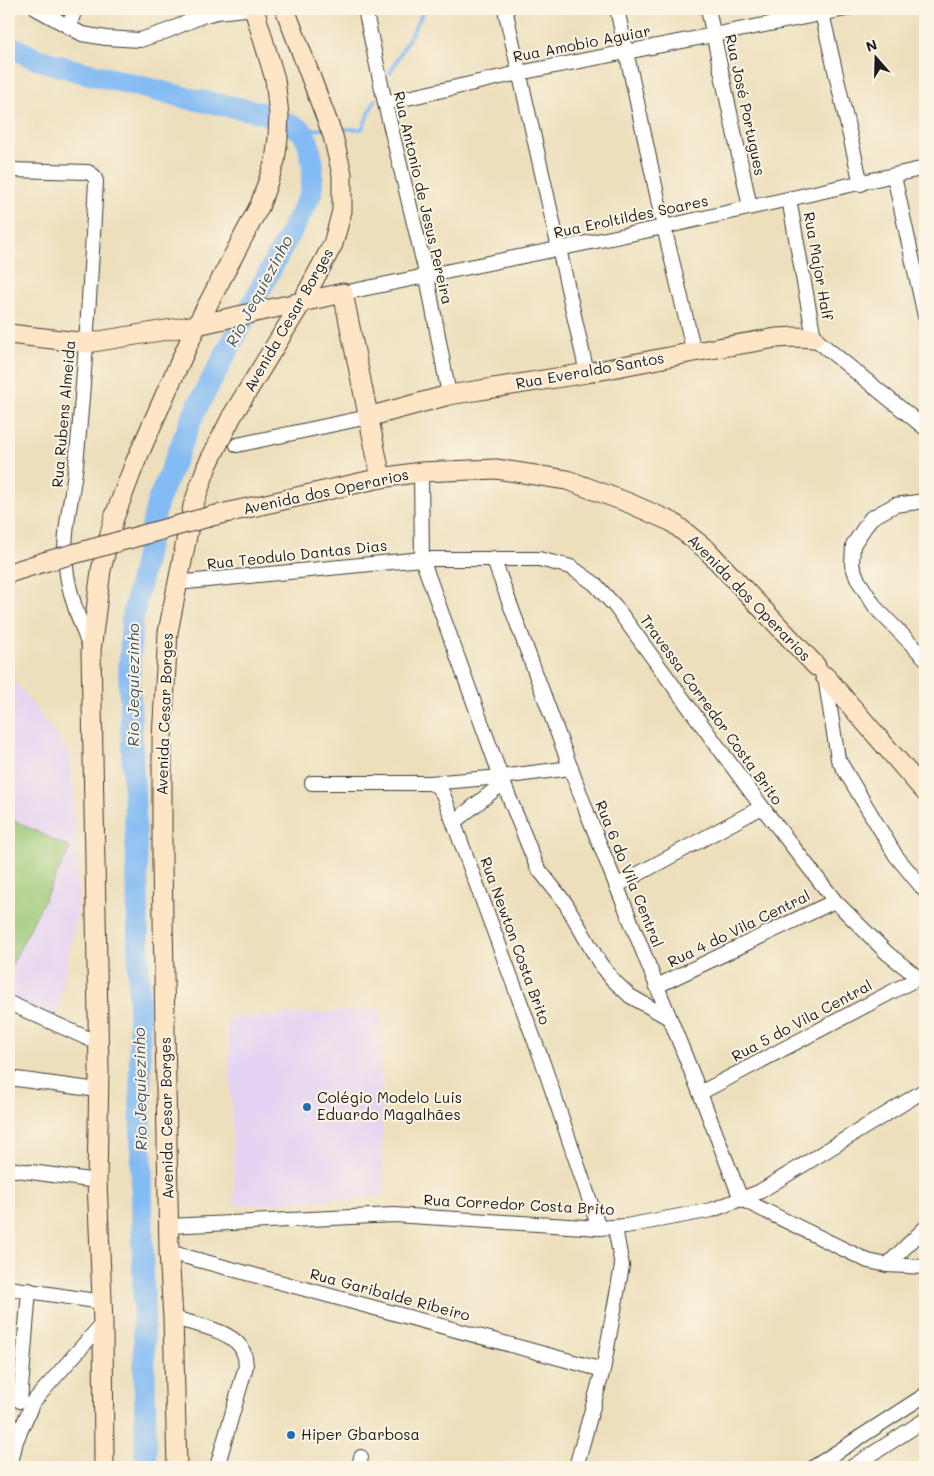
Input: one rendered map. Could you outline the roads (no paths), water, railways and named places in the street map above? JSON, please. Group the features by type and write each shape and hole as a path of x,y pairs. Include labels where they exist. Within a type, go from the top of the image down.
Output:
{"main road":[{"path":"104,1467 103,1323 97,1181 98,1044 91,651 101,570 114,518 135,463 197,325 260,204 275,161 279,115 276,79 254,9"},
{"name":"Avenida Cesar Borges","path":"177,1467 173,1318 168,1226 162,738 168,632 193,506 208,466 232,416 302,302 333,244 342,211 342,174 334,136 285,9"},
{"path":"9,334 87,343 197,325 343,293 381,478"},
{"name":"Rua Everaldo Santos","path":"368,417 449,395 587,373 776,338 814,338"},
{"name":"Avenida dos Operarios","path":"9,573 212,516 381,478 421,472 496,468 567,480 629,503 672,522 707,550 821,671 925,792"}],"street":[{"path":"37,9 82,34 106,38 140,40 209,14 245,9"},
{"path":"68,27 75,9"},
{"name":"Rua Antonio de Jesus Pereira","path":"364,9 428,277 449,395"},
{"path":"505,9 587,373"},
{"path":"617,9 664,227 694,352"},
{"name":"Rua José Portugues","path":"708,9 750,207"},
{"name":"Rua Amobio Aguiar","path":"385,103 519,73 846,9"},
{"path":"822,14 860,184"},
{"name":"Rua Eroltildes Soares","path":"343,293 664,227 925,168"},
{"name":"Rua Rubens Almeida","path":"9,170 88,172 94,176 96,181 87,343 77,458 65,540 66,574 74,605 91,651"},
{"path":"894,176 925,316"},
{"name":"Rua Major Half","path":"789,199 814,338"},
{"path":"814,338 925,428"},
{"path":"237,445 368,417"},
{"path":"421,472 422,559 502,780 537,866 566,904 599,962 630,996 669,1018"},
{"path":"925,502 894,505 870,518 854,545 852,565 858,580 876,608 925,658"},
{"name":"Rua 6 do Vila Central","path":"494,558 616,886 741,1199"},
{"name":"Rua Teodulo Dantas Dias","path":"176,584 422,559"},
{"name":"Travessa Corredor Costa Brito","path":"422,559 539,559 571,567 595,584 615,606 762,807 835,901 887,953 922,981"},
{"path":"821,671 838,759 896,856 925,891"},
{"path":"312,783 502,780 571,768"},
{"path":"454,822 502,780"},
{"name":"Rua Newton Costa Brito","path":"430,782 437,786 443,794 454,822 544,1066 599,1228"},
{"path":"616,886 762,807"},
{"name":"Rua 4 do Vila Central","path":"657,986 835,901"},
{"name":"Rua 5 do Vila Central","path":"700,1093 922,981"},
{"path":"9,1003 98,1044"},
{"path":"9,1078 98,1090"},
{"name":"Rua Corredor Costa Brito","path":"168,1226 394,1215 599,1228 669,1219 712,1210 759,1192 925,1090"},
{"path":"9,1169 97,1181"},
{"path":"741,1199 868,1261 887,1265 925,1267"},
{"path":"576,1467 602,1370 622,1266 615,1227"},
{"path":"887,1265 925,1228"},
{"name":"Rua Garibalde Ribeiro","path":"169,1252 602,1370"},
{"path":"9,1288 102,1302"},
{"path":"10,1467 20,1401 28,1290"},
{"path":"173,1318 207,1327 228,1336 238,1344 244,1353 246,1366 217,1467"},
{"path":"20,1401 103,1323"},
{"path":"814,1467 925,1394"},
{"path":"852,1467 925,1420"}],"waterway":[{"path":"390,73 425,9"},
{"name":"Rio Jequiezinho","path":"9,45 33,58 74,70 191,99 265,113 301,130 308,142 313,164 311,194 194,413 157,504 132,620 129,677 137,863 146,1467"},
{"path":"338,129 362,129 375,100"},
{"path":"301,130 326,129"}],"place":[{"name":"Colégio Modelo Luis Eduardo Magalhães","path":"307,1107"},
{"name":"Hiper Gbarbosa","path":"291,1435"}]}
